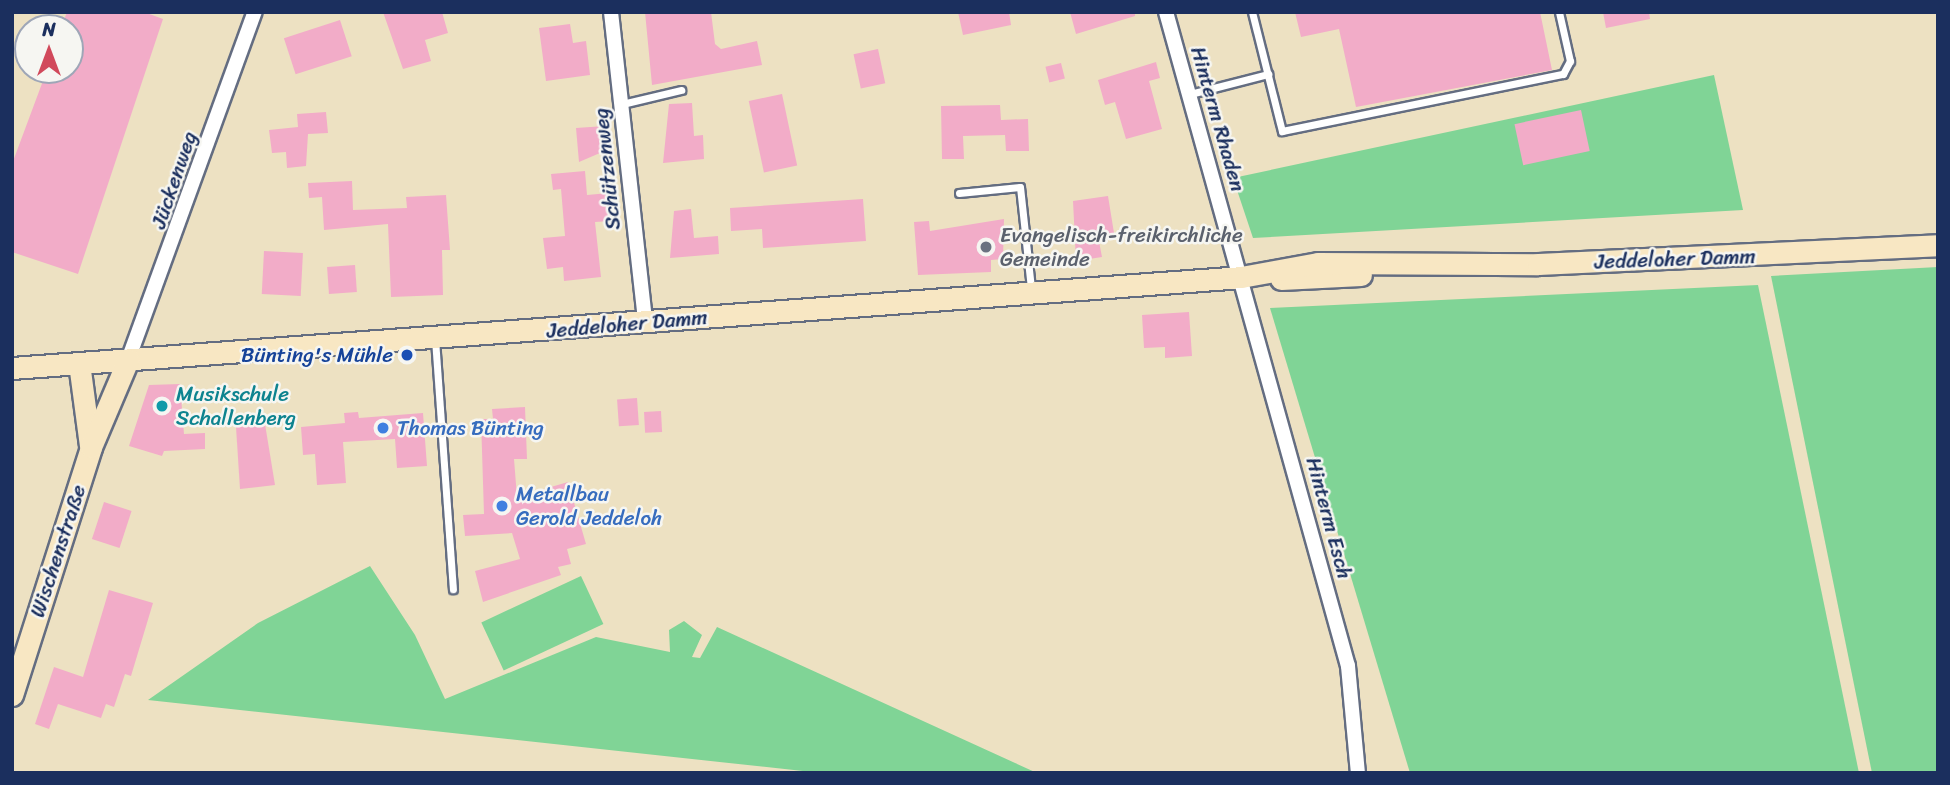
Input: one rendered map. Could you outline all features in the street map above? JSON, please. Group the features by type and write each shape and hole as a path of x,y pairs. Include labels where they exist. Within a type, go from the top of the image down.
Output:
{"main road":[{"name":"Jeddeloher Damm","path":"12,368 435,339 1241,277 1318,263 1411,267 1938,245"},
{"name":"Wischenstraße","path":"12,695 91,447 128,360"},
{"name":"Wischenstraße","path":"79,363 91,447"}],"street":[{"name":"Jückenweg","path":"128,360 255,12"},
{"name":"Schützenweg","path":"611,12 645,322"},
{"name":"Hinterm Rhaden","path":"1166,12 1241,277"},
{"name":"Hinterm Esch","path":"1241,277 1348,666 1358,773"}],"lane":[{"path":"1252,12 1282,131 1563,74 1570,61 1559,12"},
{"path":"1189,94 1268,74"},
{"path":"621,104 681,90"},
{"path":"959,193 1020,187 1031,293"},
{"path":"435,339 453,589"}],"green space":[{"path":"1714,75 1743,210 1253,238 1233,178"},
{"path":"1938,267 1938,773 1872,773 1771,276"},
{"path":"1758,285 1859,773 1410,773 1270,308"},
{"path":"370,566 415,635 445,699 596,637 670,652 669,630 684,621 702,635 692,657 700,658 717,627 1037,773 821,773 148,700 258,623"},
{"path":"581,576 603,624 504,671 481,622"}],"building":[{"path":"144,12 163,19 78,274 12,252 12,164 42,84 84,84 84,14 66,14"},
{"path":"383,12 442,12 448,33 425,40 431,61 403,69"},
{"path":"645,12 711,12 715,44 721,49 757,41 762,65 652,85"},
{"path":"958,12 1009,12 1011,25 963,35"},
{"path":"1070,12 1135,12 1135,16 1076,34"},
{"path":"1295,12 1540,12 1552,70 1356,107 1339,29 1301,37"},
{"path":"1603,12 1649,12 1650,19 1606,28"},
{"path":"340,20 352,56 296,74 284,38"},
{"path":"570,24 573,43 586,41 590,75 546,81 539,28"},
{"path":"878,49 885,83 861,88 854,54"},
{"path":"1156,62 1160,78 1149,81 1162,129 1126,139 1115,102 1105,105 1098,80"},
{"path":"1061,63 1065,79 1049,82 1045,67"},
{"path":"782,94 797,165 764,172 749,101"},
{"path":"692,103 694,136 703,135 704,159 663,163 669,104"},
{"path":"1000,105 1001,120 1028,119 1029,151 1006,151 1005,135 963,136 964,159 942,159 941,106"},
{"path":"1581,110 1590,151 1523,165 1514,124"},
{"path":"326,112 328,133 308,134 306,166 287,168 286,152 272,153 269,130 298,127 297,114"},
{"path":"605,126 607,150 579,162 576,128"},
{"path":"585,171 587,195 609,193 611,221 595,222 601,277 564,281 563,267 547,269 543,238 565,236 561,189 553,190 551,174"},
{"path":"352,181 353,210 407,208 406,197 446,195 450,250 442,250 443,295 391,297 388,224 324,230 322,197 309,198 308,183"},
{"path":"1108,196 1114,233 1098,236 1102,257 1076,261 1073,201"},
{"path":"863,199 866,241 763,248 762,229 731,231 730,208"},
{"path":"691,209 694,238 718,236 719,254 670,258 674,211"},
{"path":"1004,219 1003,259 991,260 991,272 918,275 914,222 929,221 930,231"},
{"path":"264,251 303,253 301,296 262,294"},
{"path":"355,265 357,292 329,294 327,267"},
{"path":"1189,312 1192,356 1165,358 1165,347 1144,348 1142,315"},
{"name":"Musikschule Schallenberg","path":"180,384 184,434 205,433 205,449 164,451 162,456 129,446 149,385"},
{"path":"637,398 639,425 619,426 617,399"},
{"path":"525,407 527,459 514,459 517,497 568,482 586,544 567,549 571,564 558,567 561,575 483,602 475,571 520,559 512,533 465,536 463,515 484,514 481,419 493,419 492,409"},
{"path":"661,411 662,432 645,433 644,412"},
{"path":"358,412 359,418 423,413 427,466 397,468 395,439 343,442 346,483 317,485 315,454 303,455 301,427 345,423 344,413"},
{"path":"265,424 275,485 240,489 236,427"},
{"path":"104,502 132,511 120,548 92,539"},
{"path":"109,590 153,603 131,676 125,674 114,707 106,704 101,718 58,704 49,729 35,724 54,667 83,677"}],"place":[{"name":"Evangelisch-freikirchliche Gemeinde","path":"986,247"},
{"name":"Bünting's Mühle","path":"407,355"},
{"name":"Musikschule Schallenberg","path":"162,406"},
{"name":"Thomas Bünting","path":"383,428"},
{"name":"Metallbau Gerold Jeddeloh","path":"502,506"}]}
